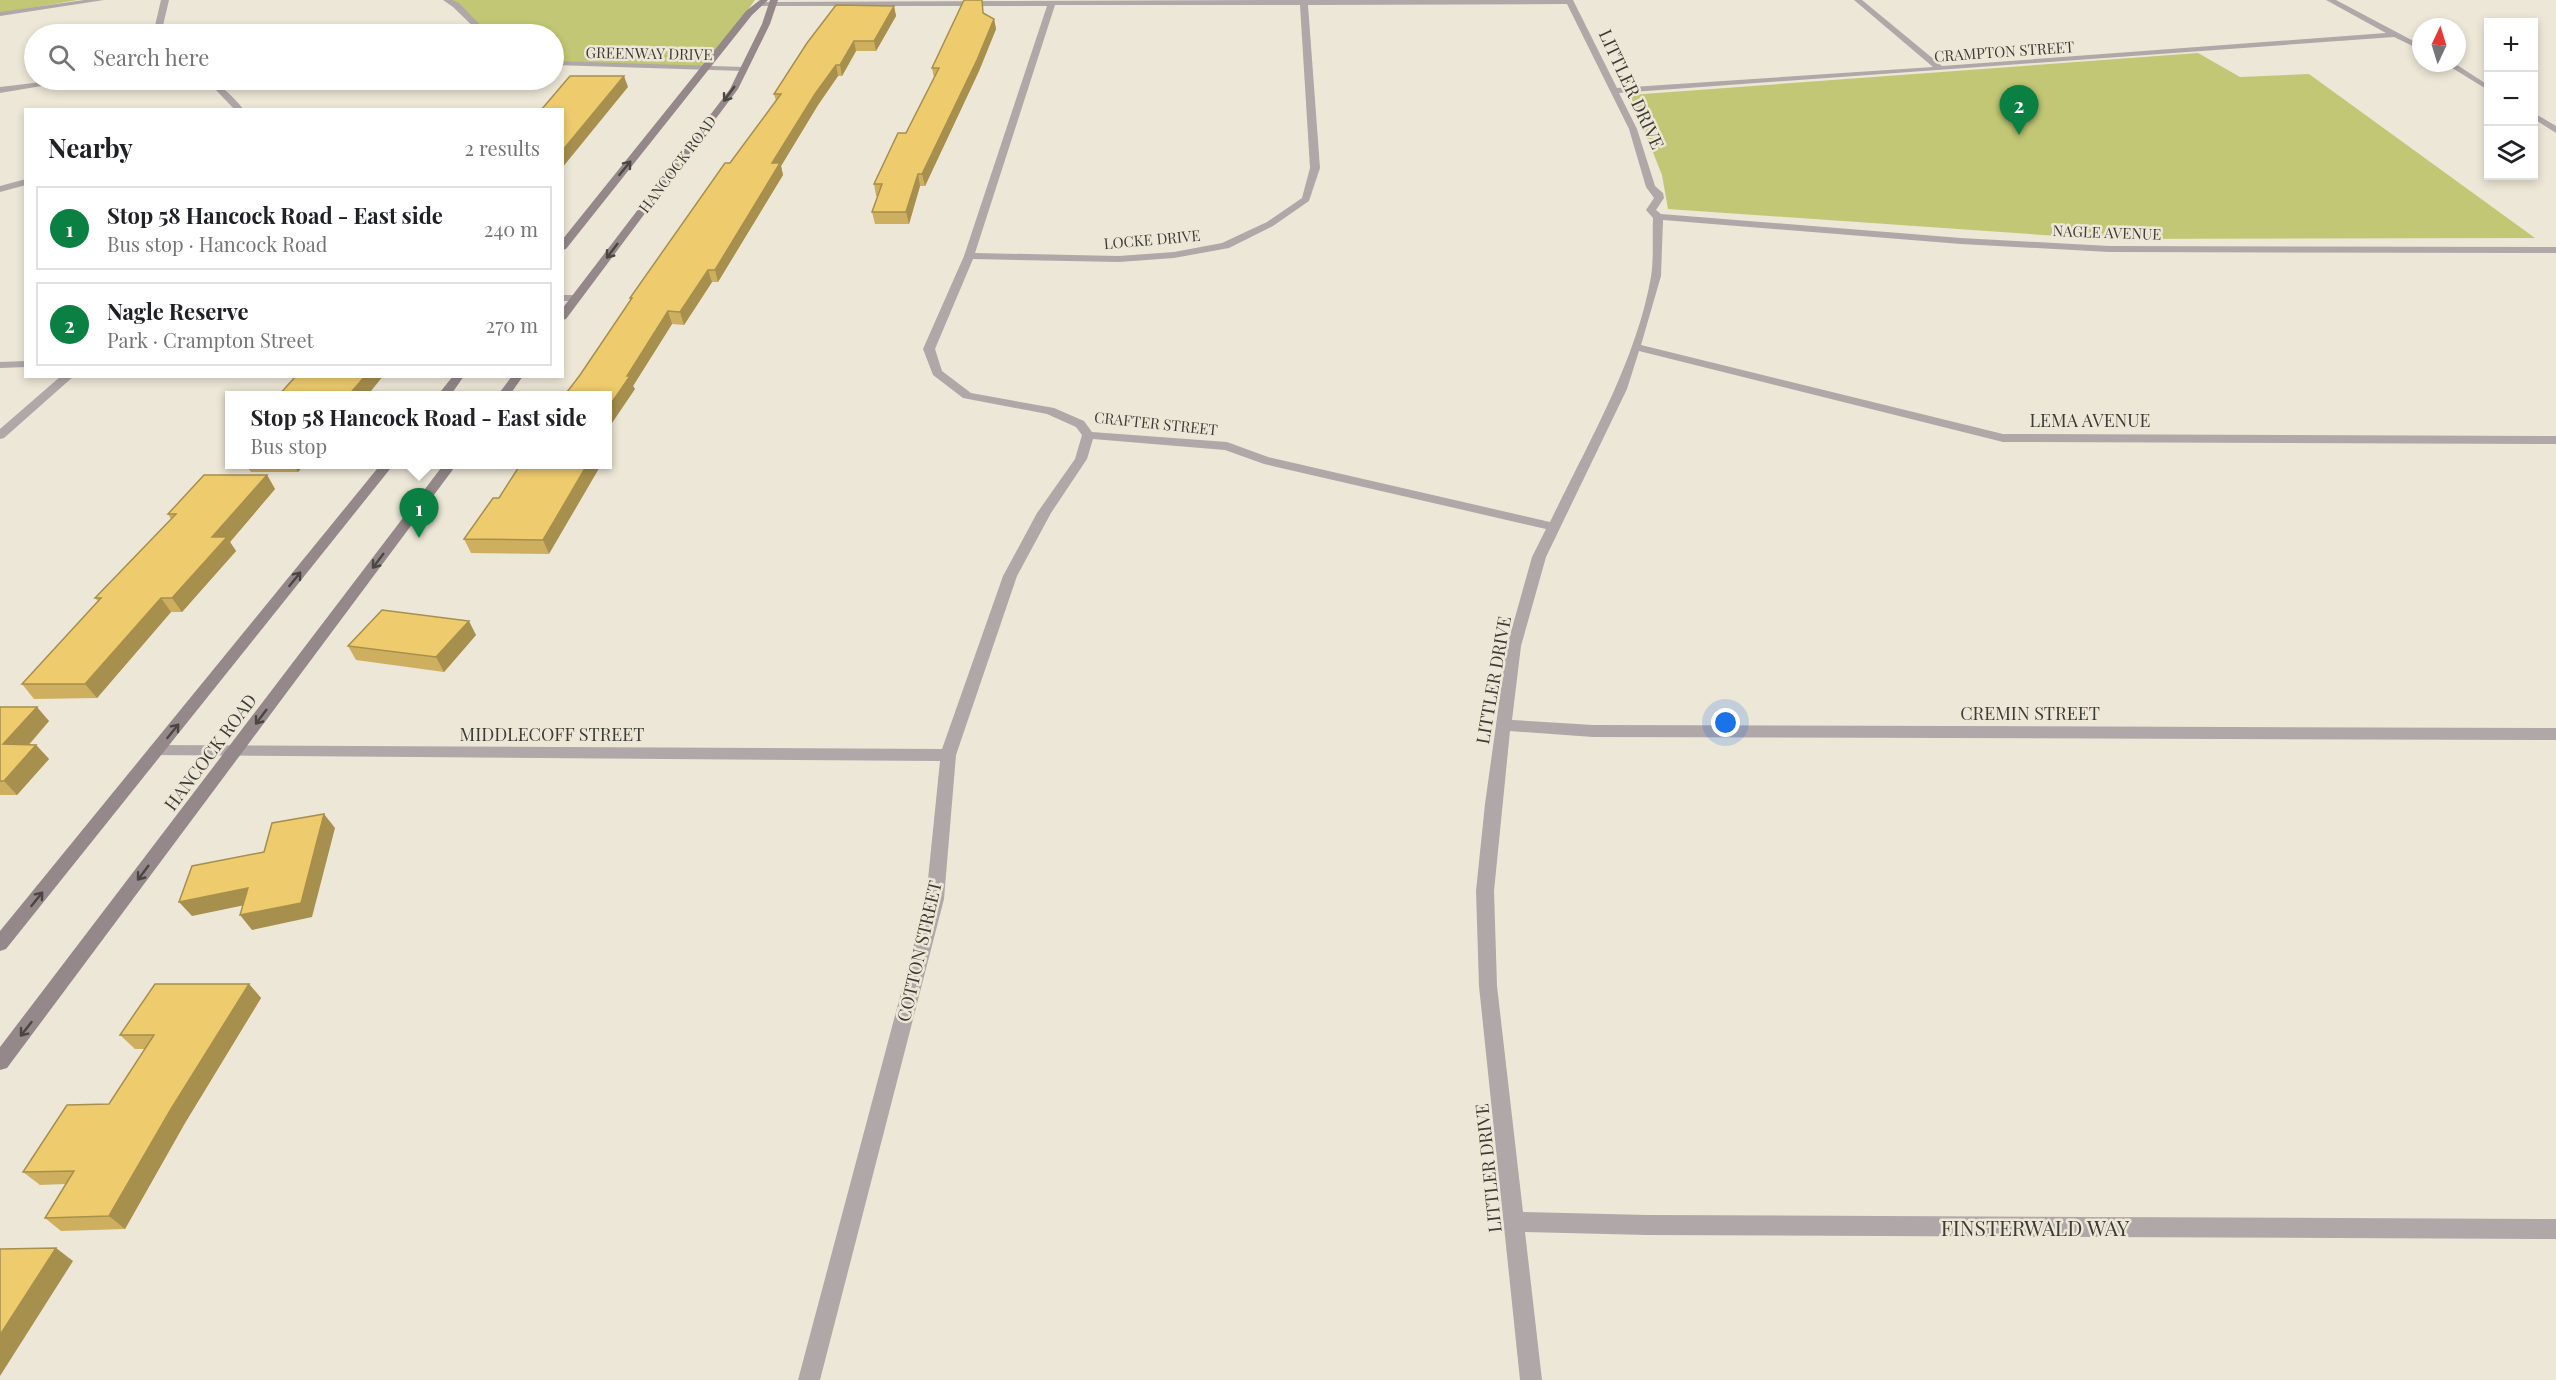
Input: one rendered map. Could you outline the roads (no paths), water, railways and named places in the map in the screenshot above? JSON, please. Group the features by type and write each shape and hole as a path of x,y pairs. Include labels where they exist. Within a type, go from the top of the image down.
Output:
{"main road":[{"name":"HANCOCK ROAD","path":"564,245 749,12 767,2"},
{"name":"HANCOCK ROAD","path":"564,314 734,89 766,24 767,2"},
{"path":"447,391 457,378"},
{"path":"507,391 516,378"},
{"path":"0,944 385,469"},
{"name":"HANCOCK ROAD","path":"0,1062 448,469"}],"street":[{"path":"0,14 100,0"},
{"path":"159,24 165,0"},
{"path":"447,0 456,5 475,24"},
{"path":"1858,0 1940,69"},
{"path":"2330,0 2412,43"},
{"path":"767,2 1569,1"},
{"name":"LITTLER DRIVE","path":"1531,1380 1488,986 1485,891 1514,646 1539,558 1621,388 1635,347 1656,276 1658,217 1651,210 1659,198 1658,193 1651,188 1633,129 1569,1"},
{"name":"LOCKE DRIVE","path":"969,256 1119,259 1174,255 1225,246 1270,224 1306,199 1315,168 1304,2"},
{"name":"CRAFTER STREET","path":"1052,3 969,256 929,349 937,373 968,396 1050,411 1080,424 1088,435 1227,447 1264,460 1554,527"},
{"name":"CRAMPTON STREET","path":"1612,91 1940,69 2397,34"},
{"name":"GREENWAY DRIVE","path":"564,63 744,69"},
{"path":"2462,72 2484,86"},
{"path":"0,90 24,87"},
{"path":"221,90 238,108"},
{"path":"2538,119 2556,130"},
{"path":"0,189 24,183"},
{"name":"NAGLE AVENUE","path":"1658,217 1961,242 2109,249 2556,250"},
{"path":"564,298 577,298"},
{"name":"LEMA AVENUE","path":"1635,347 2003,438 2556,440"},
{"path":"0,364 24,364"},
{"path":"0,435 67,378"},
{"name":"COTTON STREET","path":"809,1380 935,899 948,755 1011,576 1044,513 1081,459 1088,435"},
{"name":"CREMIN STREET","path":"1503,725 1593,731 2556,734"},
{"name":"MIDDLECOFF STREET","path":"156,751 948,755"},
{"name":"FINSTERWALD WAY","path":"1514,1222 1659,1225 2556,1229"}],"place":[{"name":"Nagle Reserve","path":"2019,135"},
{"name":"Stop 58 Hancock Road - East side","path":"419,538"}]}
